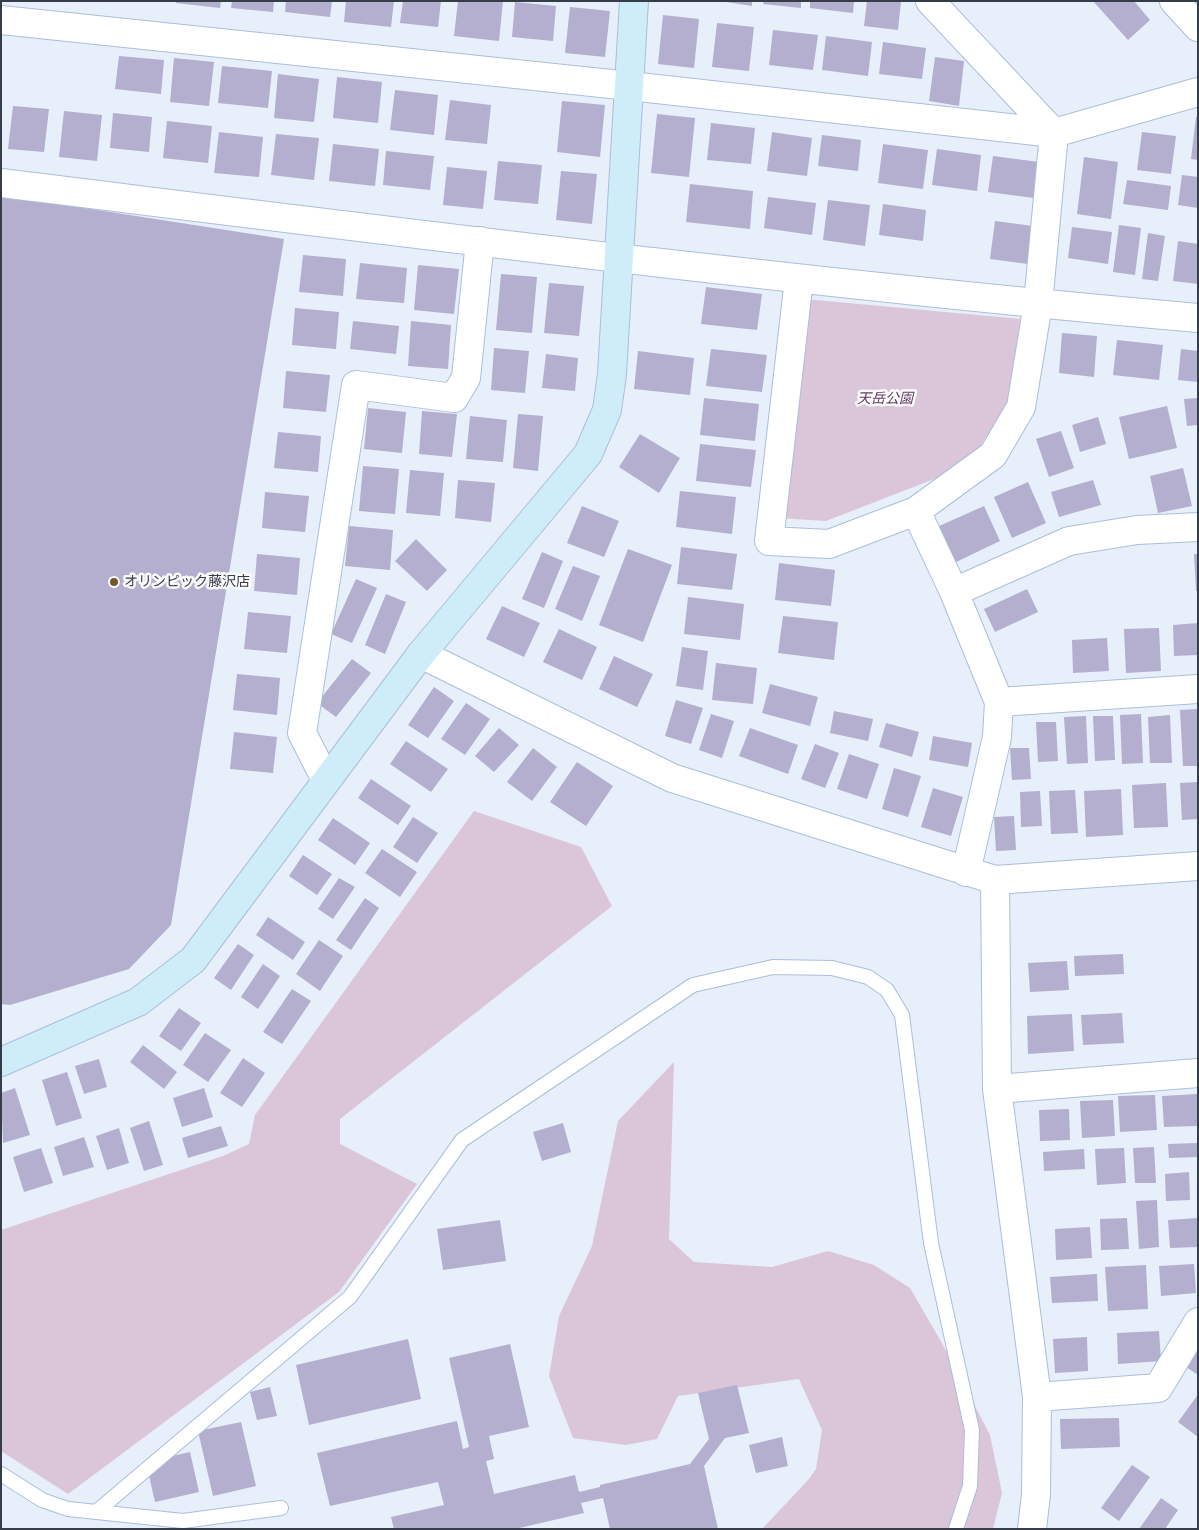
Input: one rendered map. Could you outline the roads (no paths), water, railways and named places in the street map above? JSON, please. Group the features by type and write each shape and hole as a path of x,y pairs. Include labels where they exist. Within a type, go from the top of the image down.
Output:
{"street":[{"path":"1,16 13,1"},
{"path":"1,1062 138,1002 192,960 421,654 588,454 607,410 620,259 634,1"},
{"path":"800,279 769,541 829,544 916,511 993,455 1020,407 1038,304 1054,133 930,1"},
{"path":"1174,1 1198,27"},
{"path":"1,20 1054,133 1198,92"},
{"path":"1,183 620,259 1038,304 1198,318"},
{"path":"326,780 302,733 356,385 454,398 466,378 480,242"},
{"path":"916,511 954,592 999,702 996,737 966,872"},
{"path":"954,592 1069,541 1137,530 1198,527"},
{"path":"421,654 672,778 995,880 1198,866"},
{"path":"999,702 1198,689"},
{"path":"995,880 997,1090 1037,1397 1036,1494 1032,1529"},
{"path":"997,1090 1198,1073"},
{"path":"1037,1397 1158,1388 1198,1322"}],"lane":[{"path":"96,1512 350,1297 462,1140 693,985 774,967 832,968 868,976 887,990 902,1015 931,1243 972,1430 970,1486 956,1529"},
{"path":"1,1474 42,1500 68,1509 183,1521 281,1508"}],"place":[{"name":"オリンピック藤沢店","path":"114,582"}],"park label":[{"name":"天岳公園","path":"885,399"}]}
